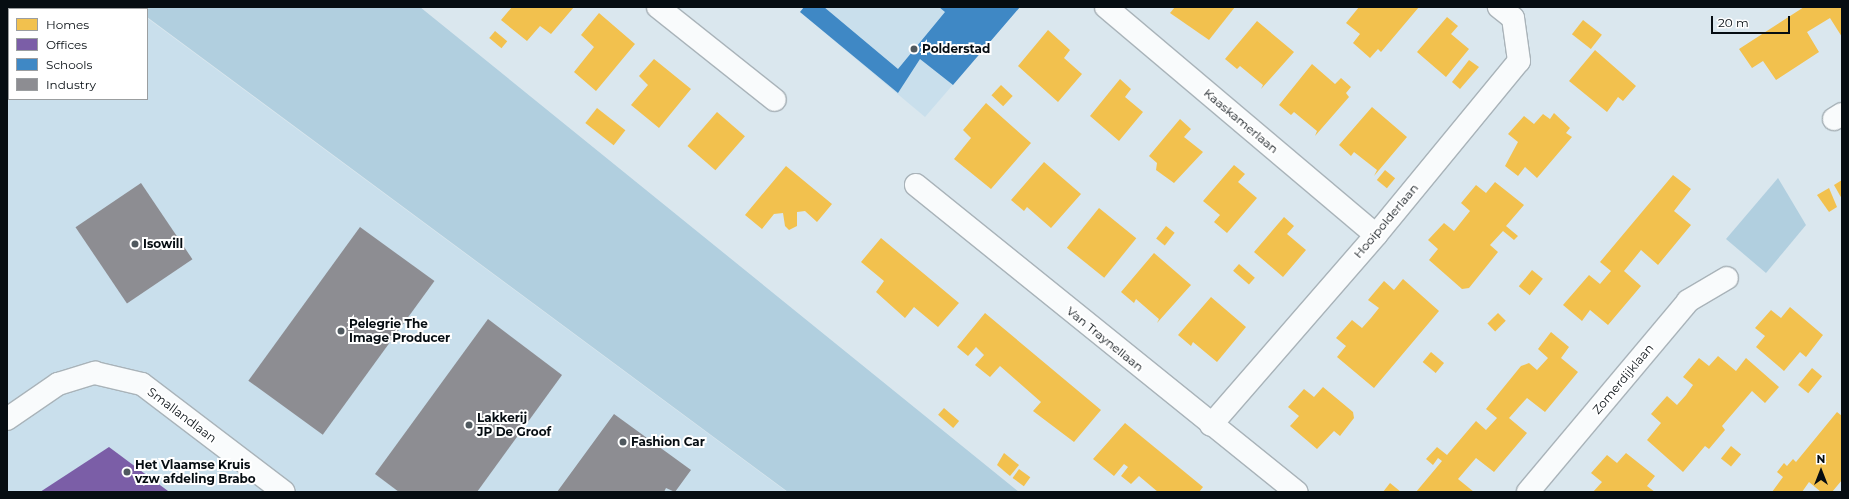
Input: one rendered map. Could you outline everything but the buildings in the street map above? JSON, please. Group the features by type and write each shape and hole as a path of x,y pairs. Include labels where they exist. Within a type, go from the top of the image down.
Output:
{"street":[{"path":"658,7 775,100"},
{"name":"Kaaskamerlaan","path":"1106,7 1376,235"},
{"name":"Hooipolderlaan","path":"1211,425 1376,235 1519,61 1513,18 1500,7"},
{"name":"Van Traynellaan","path":"916,185 1211,425 1296,492"},
{"name":"Zomerdijklaan","path":"1528,492 1688,301 1727,278"},
{"name":"Smallandlaan","path":"7,419 58,384 95,373 142,384 284,492"}],"shaded area":[{"path":"7,7 71,8 8,8 8,100 148,100 148,19 787,492 7,492"},
{"path":"133,7 420,7 1019,492 788,492 148,18 148,8"},
{"name":"Polderstad","path":"804,7 1020,7 925,117 800,12"},
{"path":"1778,178 1806,225 1766,273 1726,239"}],"place":[{"name":"Polderstad","path":"914,49"},
{"name":"Isowill","path":"135,244"},
{"name":"Pelegrie The Image Producer","path":"341,331"},
{"name":"Lakkerij JP De Groof","path":"469,425"},
{"name":"Fashion Car","path":"623,442"},
{"name":"Het Vlaamse Kruis vzw afdeling Brabo","path":"127,472"}]}
